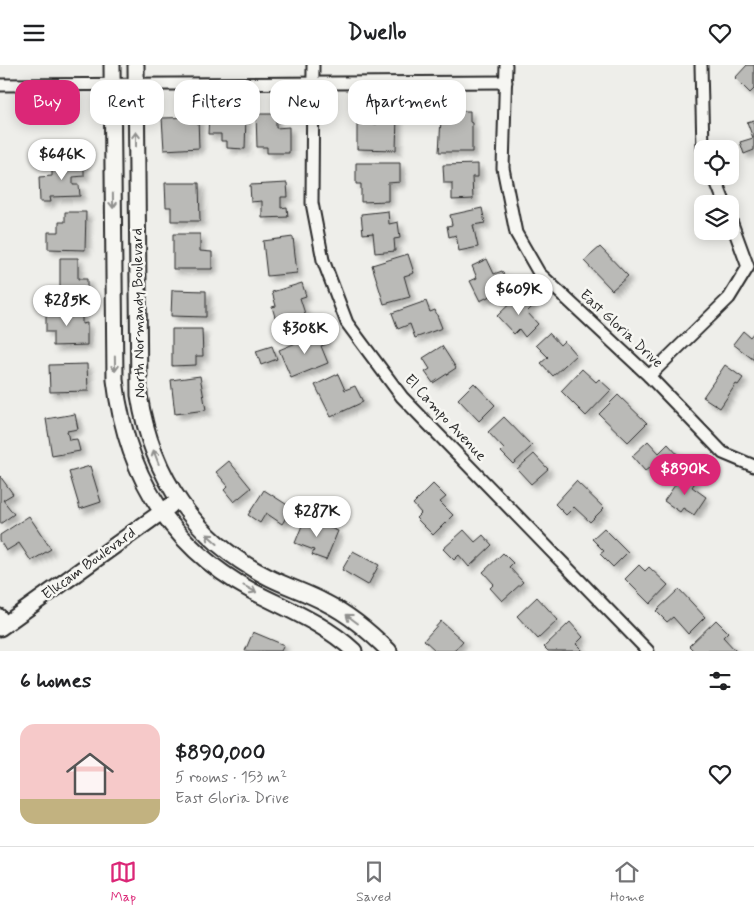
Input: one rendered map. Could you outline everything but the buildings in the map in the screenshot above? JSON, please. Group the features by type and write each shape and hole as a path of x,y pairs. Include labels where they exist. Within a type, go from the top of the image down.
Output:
{"street":[{"name":"North Normandy Boulevard","path":"112,65 112,80"},
{"name":"North Normandy Boulevard","path":"136,65 136,80"},
{"name":"El Campo Avenue","path":"313,65 313,80"},
{"name":"East Gloria Drive","path":"506,65 503,168 516,233 539,273 649,376 722,453 754,466"},
{"path":"701,65 703,140"},
{"path":"338,84 506,82"},
{"path":"164,85 270,84"},
{"path":"0,85 90,85"},
{"name":"North Normandy Boulevard","path":"113,125 116,388 123,431 144,484 181,538 222,574 320,626 354,651"},
{"name":"North Normandy Boulevard","path":"136,125 139,395 147,431 164,475 177,501 200,528 228,552 268,577 325,602 351,617 389,651"},
{"name":"El Campo Avenue","path":"313,125 312,203 324,260 347,323 402,397 648,651"},
{"path":"649,376 729,298 751,268 739,239"},
{"name":"Elkcam Boulevard","path":"2,622 177,501"}]}
